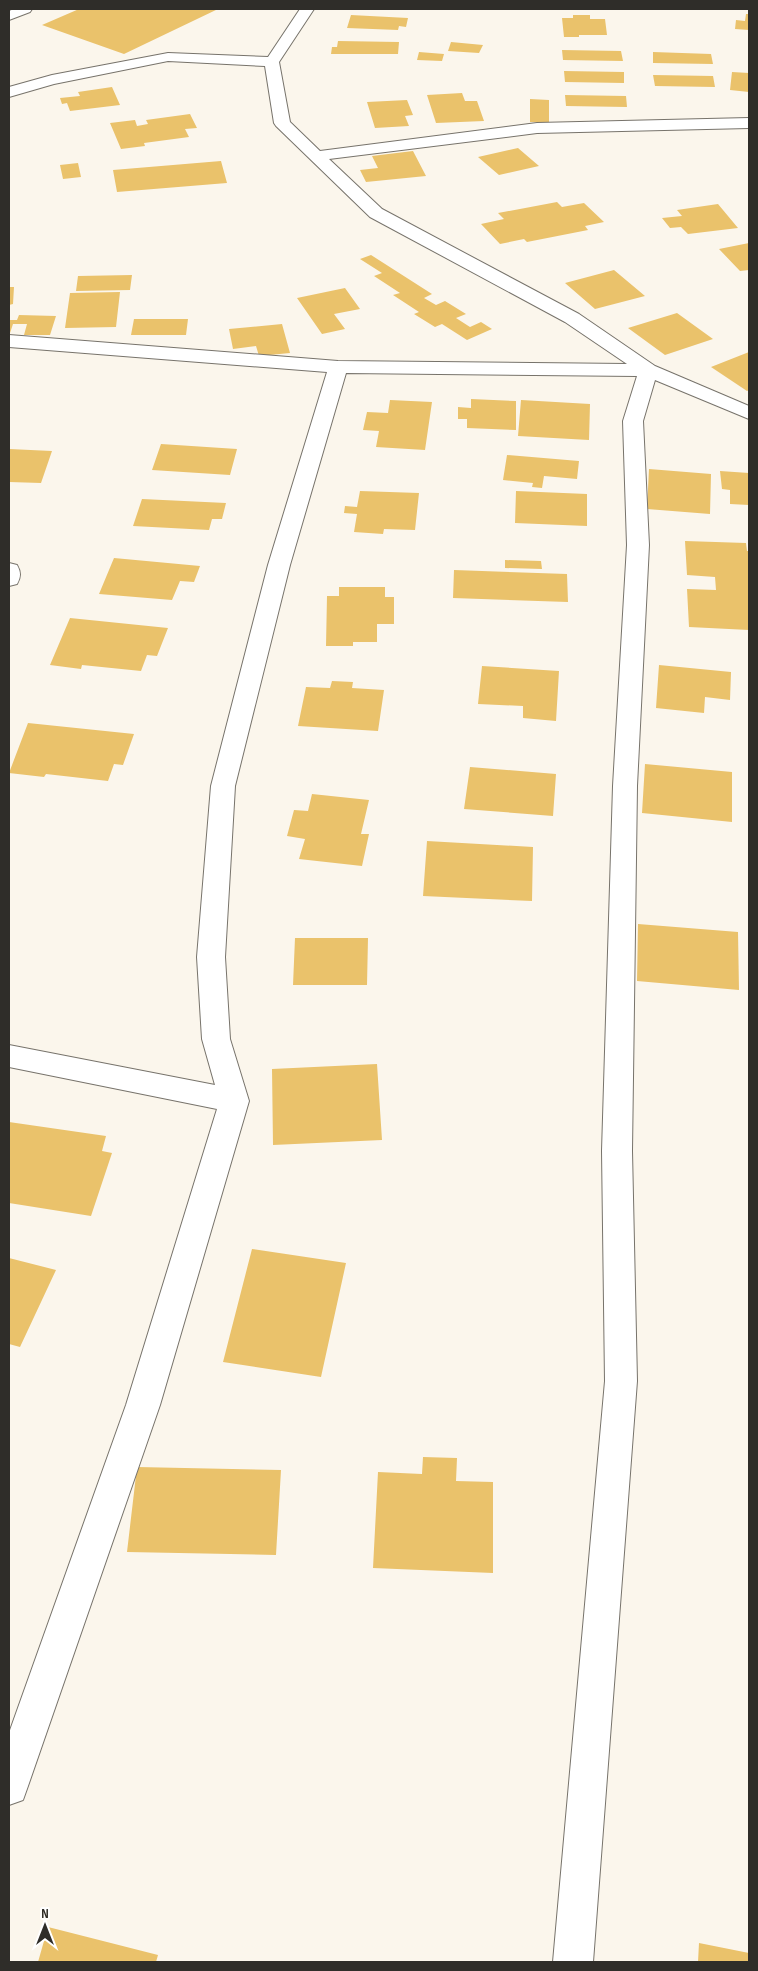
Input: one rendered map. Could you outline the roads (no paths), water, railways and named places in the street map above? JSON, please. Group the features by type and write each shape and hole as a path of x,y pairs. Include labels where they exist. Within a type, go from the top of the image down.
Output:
{"street":[{"path":"9,16 25,9"},
{"path":"307,9 272,62 282,123 376,213 572,318 648,370 749,413"},
{"path":"9,92 52,80 168,57 272,62"},
{"path":"316,156 537,128 749,123"},
{"path":"9,341 338,367 648,370"},
{"path":"9,1786 143,1405 234,1101 216,1039 211,957 223,786 279,565 338,367"},
{"path":"573,1962 621,1381 617,1151 625,786 638,545 633,422 648,370"},
{"path":"9,570 9,579"},
{"path":"9,1056 234,1101"}]}
